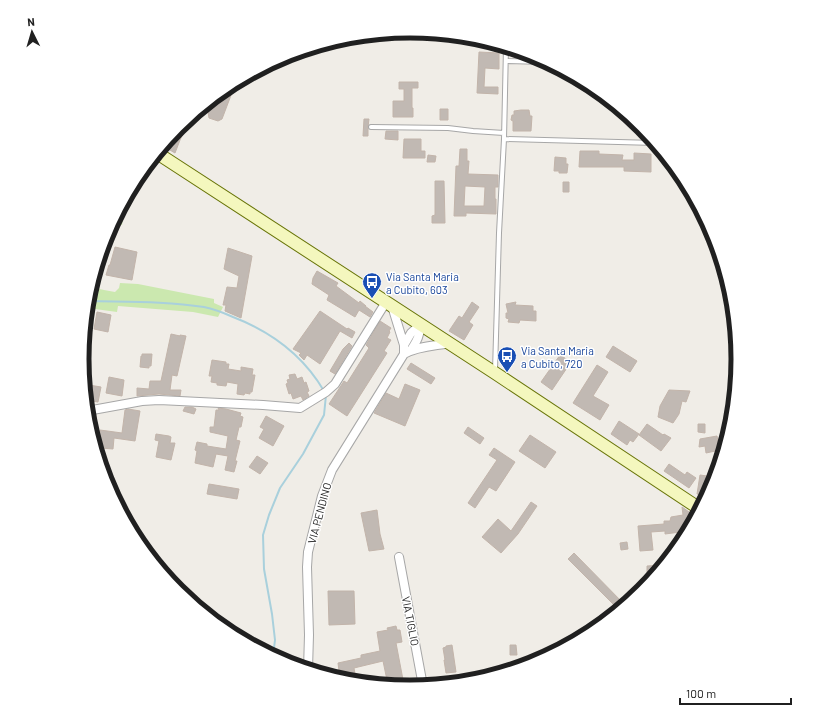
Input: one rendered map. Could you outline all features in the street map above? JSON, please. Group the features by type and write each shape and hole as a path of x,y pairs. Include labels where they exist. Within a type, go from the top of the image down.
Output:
{"main road":[{"path":"162,156 421,324 695,506"}],"street":[{"path":"389,304 408,352 429,346 450,344"},
{"path":"93,411 142,401 159,400 300,408 324,394 335,384 389,304"},
{"path":"404,345 411,333 421,324"},
{"name":"VIA PENDINO","path":"308,663 308,552 322,496 332,470 408,352 418,339 421,324"},
{"name":"VIA TIGLIO","path":"399,557 422,679"}],"lane":[{"path":"495,373 506,53"},
{"path":"506,61 532,62"},
{"path":"371,127 448,128 504,133"},
{"path":"504,139 647,143"}],"green space":[{"path":"124,213 122,225 118,225"},
{"path":"120,283 138,284 214,299 214,303 223,307 218,317 193,312 118,306 117,312 93,310 97,288 115,292 119,288"}],"building":[{"path":"479,52 499,53 499,69 485,68 484,87 498,87 498,94 477,93"},
{"path":"399,82 418,82 418,88 412,88 413,117 393,117 393,101 404,101 404,89 399,89"},
{"path":"232,92 222,119 218,121 209,118 209,109"},
{"path":"440,109 448,109 448,120 440,120"},
{"path":"529,110 530,116 532,116 531,131 513,131 513,121 511,120 512,115 514,115 514,111"},
{"path":"364,119 369,119 368,136 363,136"},
{"path":"184,131 180,140 175,153 168,149"},
{"path":"386,131 398,131 398,140 385,139"},
{"path":"404,139 421,139 421,151 425,151 425,158 403,158"},
{"path":"460,149 467,149 467,161 469,161 468,174 498,175 498,187 495,187 496,214 466,213 466,216 454,216 456,166 459,166","holes":["465,186 485,187 484,206 464,206"]},
{"path":"580,151 599,151 599,154 623,155 622,160 634,160 634,153 651,154 651,172 624,171 624,167 579,167"},
{"path":"428,155 436,156 435,162 427,162"},
{"path":"555,157 566,158 566,164 568,164 567,173 559,173 559,171 554,171"},
{"path":"435,181 444,181 445,223 432,223 432,216 435,215"},
{"path":"563,182 569,182 569,192 563,192"},
{"path":"115,247 137,252 132,280 106,275"},
{"path":"228,248 252,256 241,318 225,311 226,305 223,305 227,287 237,288 239,276 224,269"},
{"path":"317,271 338,283 336,286 359,303 360,301 373,312 370,317 359,310 355,317 327,300 329,295 312,284 313,278"},
{"path":"472,302 479,307 469,322 473,325 464,340 449,331 459,316 462,318"},
{"path":"516,302 515,305 533,306 533,311 536,311 536,321 520,320 519,323 508,322 509,319 506,318 506,313 508,313 506,304"},
{"path":"320,311 347,329 348,328 355,332 352,338 340,331 320,364 307,355 304,360 299,355 301,353 293,349"},
{"path":"97,312 111,315 108,332 94,329"},
{"path":"380,321 391,328 387,338 391,340 384,351 387,353 347,416 329,404 344,381 347,383 369,348 366,345"},
{"path":"171,334 186,336 177,376 172,375 170,390 181,390 180,396 159,394 137,396 137,388 149,389 150,381 161,381"},
{"path":"349,343 352,346 335,374 330,371 343,349"},
{"path":"613,346 637,361 630,372 606,357"},
{"path":"142,354 152,354 151,366 149,366 149,368 140,367"},
{"path":"560,355 571,362 552,390 541,382"},
{"path":"212,360 226,362 226,364 229,364 228,369 241,371 241,367 253,369 252,375 255,375 252,392 250,392 250,394 245,393 244,395 237,394 238,384 227,382 226,386 217,385 217,383 211,382 212,376 209,376"},
{"path":"411,363 435,378 431,384 407,369"},
{"path":"597,365 608,372 593,396 609,405 600,420 573,403"},
{"path":"295,374 297,379 302,377 304,383 306,382 309,391 307,392 309,396 303,400 301,396 293,399 291,393 289,394 286,384 288,383 287,380 290,379 289,375"},
{"path":"109,377 124,380 122,396 106,393"},
{"path":"405,384 420,390 405,426 374,413 386,393 399,399"},
{"path":"90,385 101,387 98,402 92,401"},
{"path":"669,390 690,391 686,402 682,401 679,414 673,423 658,417 660,406"},
{"path":"185,407 192,407 196,409 194,414 183,411"},
{"path":"218,408 241,413 240,416 243,417 236,440 240,441 234,472 225,470 228,456 216,454 213,467 195,463 197,451 195,450 197,442 207,444 207,446 226,449 228,436 210,432 210,427 214,427 216,410 219,410"},
{"path":"125,410 140,411 135,441 114,438 113,449 102,448 102,441 99,439 100,430 122,433"},
{"path":"266,416 284,426 273,446 259,438 264,429 260,427"},
{"path":"619,421 639,434 633,442 630,440 627,445 611,434"},
{"path":"647,424 663,435 664,434 671,438 661,451 639,435"},
{"path":"698,424 705,424 705,433 698,432"},
{"path":"468,427 484,438 480,444 464,433"},
{"path":"156,434 169,436 171,437 170,443 175,443 171,460 156,457 159,441 155,440"},
{"path":"530,435 556,452 545,468 519,451"},
{"path":"717,436 719,445 717,451 706,453 705,446 699,447 700,439"},
{"path":"494,448 515,462 496,491 489,487 475,508 468,503 497,460 489,455"},
{"path":"257,456 268,463 260,474 249,467"},
{"path":"669,464 685,475 687,472 696,478 689,488 664,471"},
{"path":"700,475 709,476 701,495 697,494"},
{"path":"209,484 239,489 237,499 207,494"},
{"path":"531,502 537,506 518,534 501,553 482,537 498,519 511,531"},
{"path":"682,507 691,514 680,532 665,534 665,531 651,532 653,550 640,551 638,526 664,524 664,521 670,521 671,517 683,515"},
{"path":"377,510 380,534 384,549 369,551 361,513"},
{"path":"627,542 628,549 621,550 620,543"},
{"path":"574,553 621,601 615,606 568,559"},
{"path":"656,565 650,572 647,572 647,566"},
{"path":"328,591 354,591 355,624 329,625"},
{"path":"396,626 397,630 400,630 402,642 396,643 403,680 387,679 383,661 354,668 355,675 339,672 338,663 361,658 361,655 380,651 377,632 388,630 387,628"},
{"path":"452,645 456,672 446,673 443,648"},
{"path":"510,645 516,645 517,655 510,655"}],"waterway":[{"path":"94,301 175,304 204,307 223,313 261,330 285,346 306,366 324,391"},
{"path":"274,650 275,640 272,614 264,569 263,535 280,488 303,454 324,415 326,395"}],"place":[{"name":"Via Santa Maria a Cubito, 603","path":"372,299"},
{"name":"Via Santa Maria a Cubito, 720","path":"507,373"}]}
